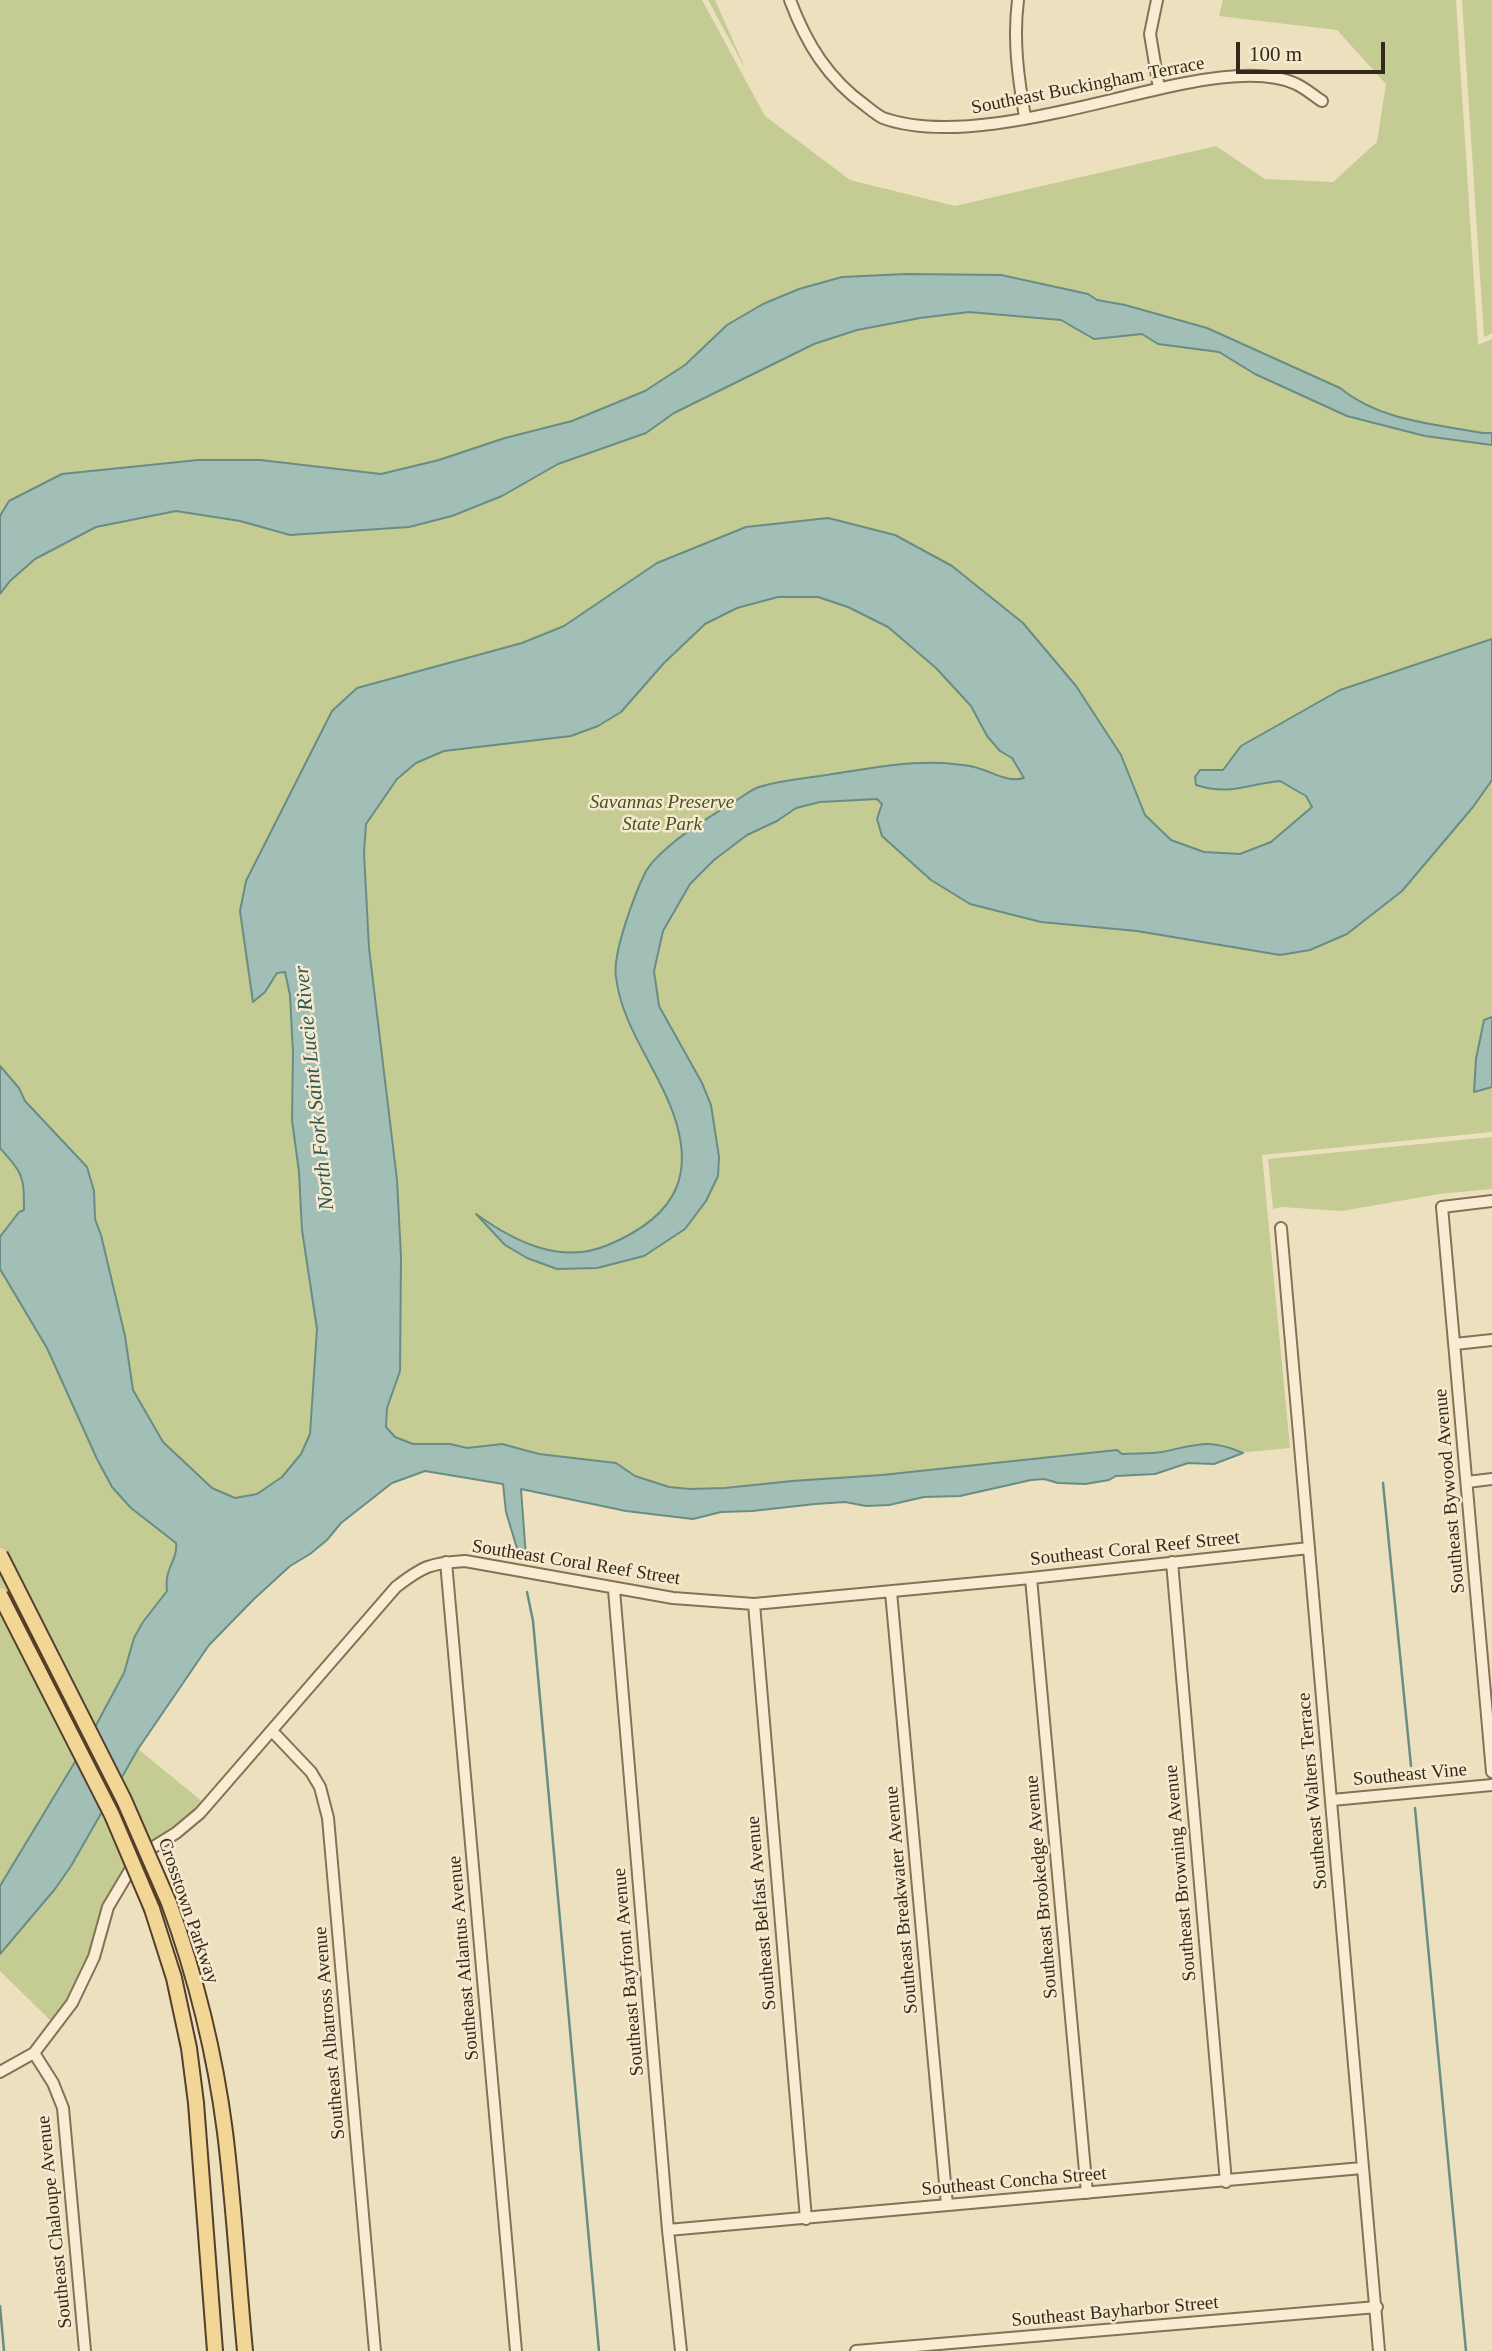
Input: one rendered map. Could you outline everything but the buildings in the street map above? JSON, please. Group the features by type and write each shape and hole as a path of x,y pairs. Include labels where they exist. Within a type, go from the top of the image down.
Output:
{"main road":[{"name":"Crosstown Parkway","path":"0,1555 124,1800 169,1903 201,2007 216,2078 229,2165 245,2351"},
{"name":"Crosstown Parkway","path":"0,1595 117,1828 152,1909 174,1978 189,2048 196,2103 215,2351"}],"street":[{"name":"Southeast Buckingham Terrace","path":"790,0 803,33 825,69 854,97 881,117 925,127 961,128 1159,88 1235,77 1271,78 1296,83 1322,101"},
{"path":"1018,0 1014,32 1017,74 1025,117"},
{"path":"1157,0 1150,34 1159,88"},
{"name":"Southeast Bywood Avenue","path":"1492,1201 1442,1207 1492,1772"},
{"name":"Southeast Walters Terrace","path":"1281,1227 1380,2351"},
{"path":"1455,1344 1492,1340"},
{"path":"1467,1482 1492,1479"},
{"name":"Southeast Coral Reef Street","path":"0,2072 34,2053 80,1989 94,1957 108,1908 128,1872 147,1851 176,1833 200,1813 396,1587 420,1569 446,1562 465,1561 614,1590 754,1604 1309,1548"},
{"name":"Southeast Atlantus Avenue","path":"446,1562 516,2351"},
{"name":"Southeast Browning Avenue","path":"1172,1562 1226,2182"},
{"name":"Southeast Brookedge Avenue","path":"1031,1578 1087,2193"},
{"name":"Southeast Bayfront Avenue","path":"614,1590 668,2230 681,2351"},
{"name":"Southeast Breakwater Avenue","path":"891,1592 947,2206"},
{"name":"Southeast Belfast Avenue","path":"754,1604 806,2219"},
{"path":"1479,1624 1492,1623"},
{"name":"Southeast Albatross Avenue","path":"272,1731 311,1772 320,1787 328,1818 375,2351"},
{"name":"Southeast Vine","path":"1332,1800 1492,1785"},
{"name":"Southeast Chaloupe Avenue","path":"34,2053 53,2083 63,2108 85,2351"},
{"name":"Southeast Concha Street","path":"668,2230 1363,2168"},
{"name":"Southeast Bayharbor Street","path":"856,2351 1377,2307"}],"green space":[{"name":"Savannas Preserve State Park","path":"0,0 702,0 765,116 850,180 955,206 1216,146 1265,179 1333,182 1377,142 1386,84 1337,30 1219,16 1223,0 1456,0 1478,345 1492,339 1492,1132 1262,1155 1290,1448 744,1500 366,1447 323,1477 0,1916"},
{"path":"708,0 715,0 746,70"},
{"path":"1462,0 1492,0 1492,333 1484,337"},
{"path":"1492,1137 1492,1189 1439,1194 1342,1211 1282,1207 1273,1209 1268,1159"},
{"path":"138,1749 204,1803 139,1856 120,1877 103,1911 80,1979 52,2022 0,1971 0,1954 71,1866"}],"water":[{"path":"906,274 1001,275 1088,294 1097,300 1207,328 1340,388 1372,408 1427,424 1492,433 1492,445 1425,436 1347,416 1255,374 1219,352 1158,344 1142,334 1094,339 1061,320 969,312 857,330 814,344 674,413 646,433 558,464 502,496 452,516 409,527 290,535 240,521 176,511 96,527 35,559 10,581 0,594 0,516 9,501 62,474 198,460 260,460 381,474 572,421 645,391 685,365 727,325 763,304 799,289 842,277"},
{"name":"North Fork Saint Lucie River","path":"828,518 895,535 952,566 1023,623 1076,686 1121,755 1145,815 1171,840 1204,852 1240,854 1271,842 1312,807 1306,796 1280,781 1229,789 1208,788 1196,785 1195,777 1200,770 1223,770 1241,746 1340,690 1492,639 1492,780 1473,807 1402,891 1347,934 1310,950 1280,955 1137,931 1041,922 970,904 931,880 882,836 877,819 882,804 877,799 820,802 796,808 777,821 747,835 714,860 690,884 663,931 654,971 659,1006 702,1083 711,1105 719,1157 718,1176 706,1201 685,1229 644,1256 597,1268 557,1269 527,1258 505,1245 476,1214 506,1233 539,1247 573,1253 590,1251 633,1233 667,1204 677,1187 681,1147 677,1124 630,1024 616,977 617,954 625,924 646,871 656,859 675,841 749,792 776,783 914,763 966,765 1005,778 1024,778 1012,758 1000,751 987,736 971,706 936,668 888,627 848,607 818,597 778,597 737,608 705,624 664,663 621,712 598,726 571,736 444,751 416,763 397,779 366,824 364,853 369,948 397,1180 401,1257 400,1371 387,1408 386,1427 395,1437 413,1444 450,1444 467,1448 502,1444 539,1454 616,1463 635,1476 669,1487 690,1489 882,1475 1117,1450 1122,1454 1157,1453 1203,1444 1231,1448 1243,1453 1214,1464 1188,1463 1155,1474 1116,1476 1109,1480 1085,1484 1031,1480 960,1496 924,1497 889,1505 866,1506 845,1502 815,1504 721,1512 693,1519 626,1511 521,1489 526,1557 519,1555 506,1512 503,1484 425,1471 392,1483 341,1523 327,1540 310,1554 290,1566 209,1645 138,1749 71,1866 0,1954 0,1886 87,1742 124,1673 134,1638 143,1622 167,1591 167,1576 175,1555 176,1543 131,1508 112,1487 47,1348 0,1269 0,1237 19,1212 24,1210 21,1176 0,1148 0,1066 19,1088 25,1101 87,1167 94,1191 95,1219 125,1336 133,1390 163,1442 212,1488 235,1498 257,1494 282,1477 301,1454 310,1434 317,1329 302,1230 299,1172 292,1120 290,995 285,972 277,973 265,992 253,1002 240,911 246,881 332,711 357,688 522,643 564,626 657,563 746,527"},
{"path":"1492,1017 1492,1087 1474,1092 1476,1059 1484,1020"}],"waterway":[{"path":"1383,1483 1411,1766"},
{"path":"527,1592 533,1621 599,2351"},
{"path":"1415,1808 1466,2351"},
{"path":"0,2306 4,2351"}]}
